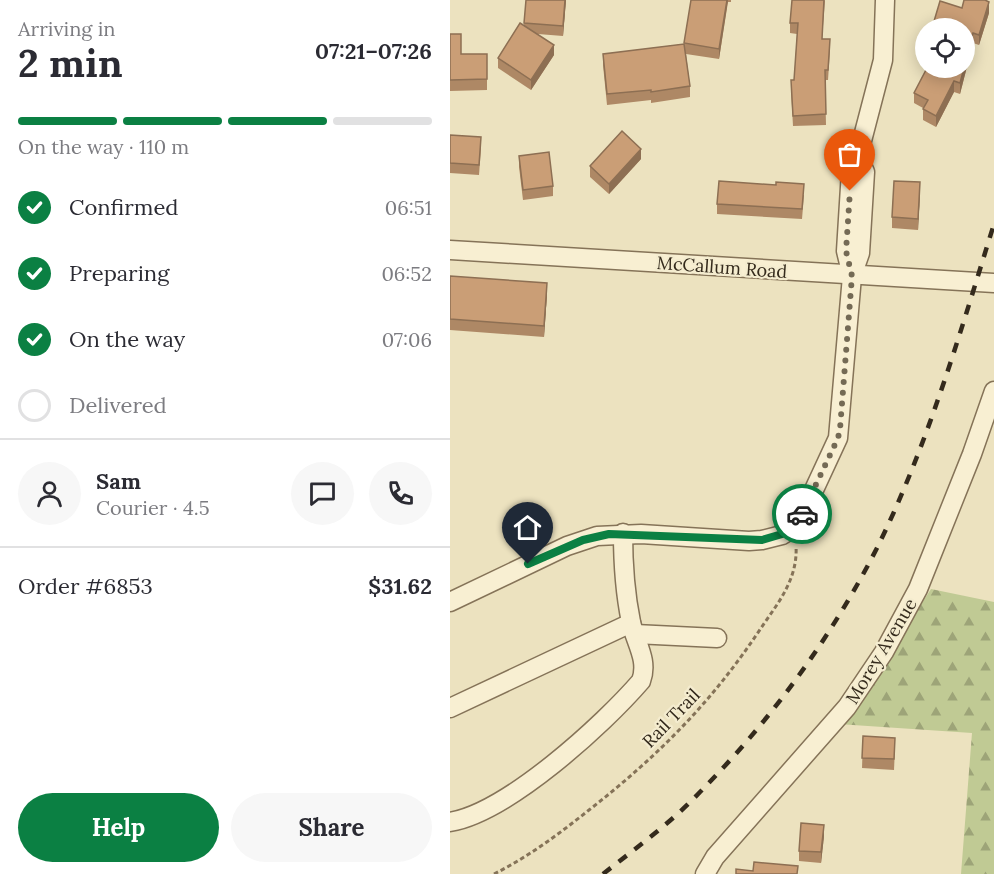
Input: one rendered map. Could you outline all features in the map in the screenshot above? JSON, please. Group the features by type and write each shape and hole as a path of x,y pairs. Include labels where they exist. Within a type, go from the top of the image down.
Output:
{"street":[{"path":"450,602 575,543 597,536 623,533 749,541 782,535 795,527 838,438 852,276 860,253 865,172 858,156 883,60 885,0"},
{"name":"McCallum Road","path":"450,250 994,283"},
{"name":"Morey Avenue","path":"705,874 715,857 847,707 884,652 918,589 972,454 994,391"},
{"path":"450,822 470,816 504,798 578,744 633,689 644,673 644,663 633,629 623,556 623,533"},
{"path":"450,708 633,629 717,638"}],"path":[{"name":"Rail Trail","path":"494,874 557,835 655,756 689,722 736,666 790,584 797,559 795,527"}],"green space":[{"path":"931,589 994,602 994,874 961,874 972,733 838,724"}],"building":[{"path":"526,0 565,0 563,26 524,23"},
{"path":"691,0 727,0 719,49 684,43"},
{"path":"792,0 824,0 822,39 830,39 828,70 825,70 826,114 793,116 791,80 794,80 798,23 790,23"},
{"path":"964,0 989,2 979,35 975,34 975,18 935,18 940,1 962,8"},
{"path":"520,23 554,45 531,80 498,58"},
{"path":"450,34 461,34 461,54 487,54 487,79 450,80"},
{"path":"684,44 690,86 651,92 651,90 607,94 603,54"},
{"path":"922,78 961,78 960,83 954,81 936,116 923,109 928,100 914,93"},
{"path":"622,131 641,149 609,184 590,166"},
{"path":"450,135 481,137 479,165 450,163"},
{"path":"549,152 553,186 523,190 519,156"},
{"path":"719,181 776,185 776,182 804,184 802,209 717,204"},
{"path":"894,181 920,182 918,219 892,217"},
{"path":"450,276 547,283 544,326 450,319"},
{"path":"863,736 895,738 894,759 862,758"},
{"path":"801,823 824,825 821,852 799,851"},
{"path":"754,862 798,866 797,874 736,874 736,869 753,871"}],"railway":[{"path":"603,874 677,814 726,765 798,677 840,614 877,548 912,469 942,388 994,224"}],"way so far":[{"path":"802,514 838,438 840,429 852,276 846,251 850,191"}],"route":[{"path":"528,564 583,540 609,534 762,540 789,532 795,527 802,514"}]}
